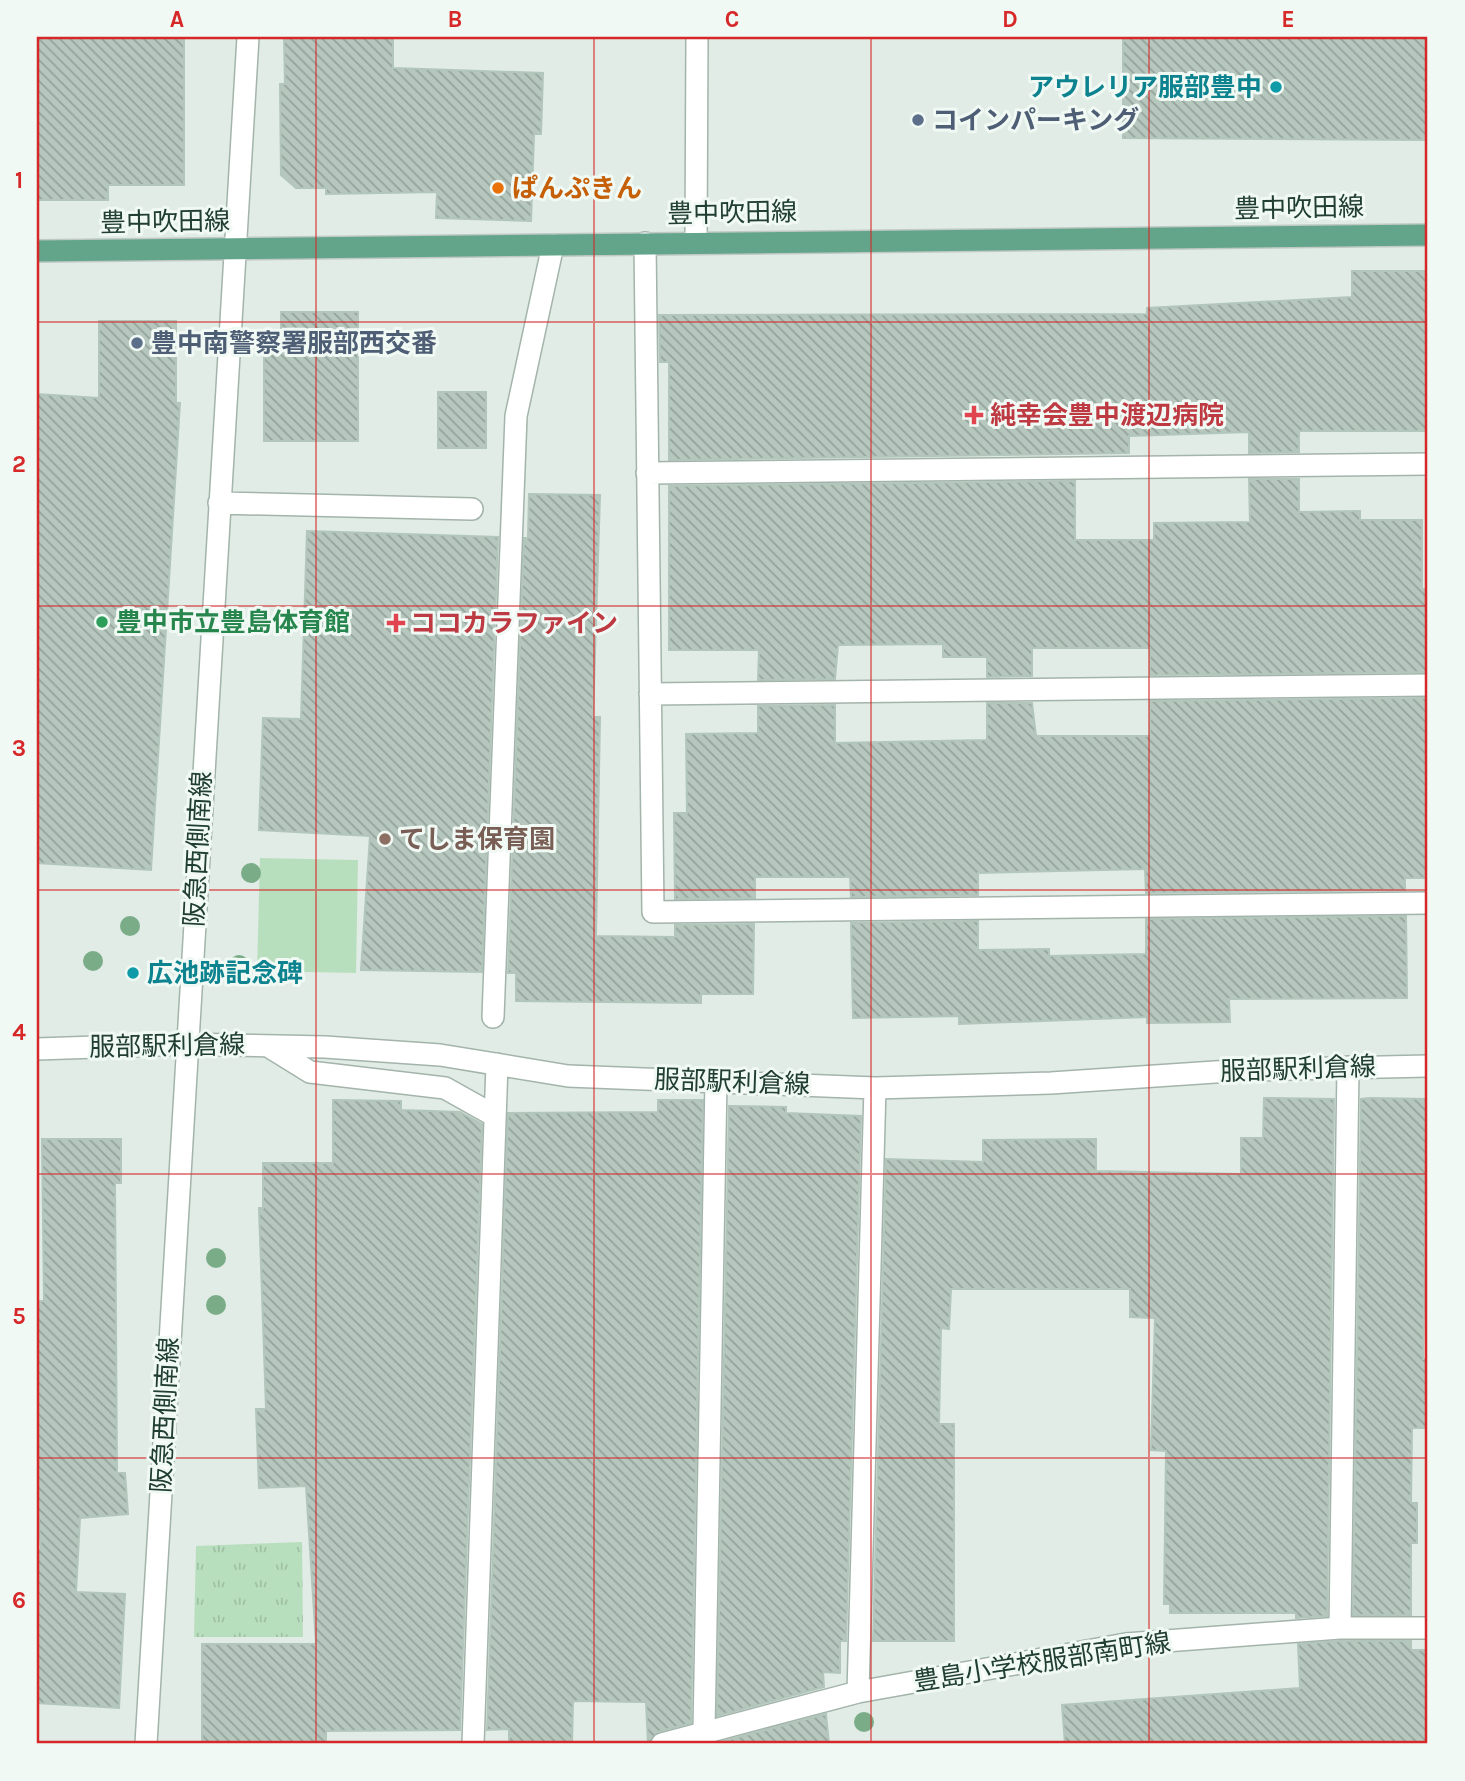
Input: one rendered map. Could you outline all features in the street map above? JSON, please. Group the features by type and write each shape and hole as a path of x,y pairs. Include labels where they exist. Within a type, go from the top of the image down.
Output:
{"main road":[{"name":"豊中吹田線","path":"37,251 696,241 1428,235"}],"street":[{"name":"阪急西側南線","path":"146,1744 185,1044 248,37"},
{"path":"696,241 697,37"},
{"path":"645,243 653,912 1428,903"},
{"path":"493,1017 516,416 553,245"},
{"path":"647,473 1428,464"},
{"path":"219,503 472,509"},
{"path":"650,694 1428,685"},
{"name":"服部駅利倉線","path":"37,1049 185,1044 383,1050 498,1063 568,1076 876,1088 1051,1083 1348,1067 1428,1066"},
{"path":"267,1045 310,1072 445,1088 495,1116"},
{"path":"473,1744 498,1063"},
{"path":"1340,1629 1348,1067"},
{"path":"704,1731 716,1081"},
{"path":"858,1692 876,1088"},
{"name":"豊島小学校服部南町線","path":"662,1744 858,1692 1126,1644 1340,1629 1428,1628"}],"green space":[{"path":"260,858 358,860 356,973 257,971"},
{"path":"302,1542 303,1637 194,1637 196,1546"}],"building":[{"path":"37,37 184,37 184,185 108,185 108,200 37,200"},
{"path":"284,37 393,37 393,68 543,73 541,134 534,134 531,221 436,218 437,192 326,194 326,188 296,188 281,175 280,84 285,84"},
{"name":"アウレリア服部豊中","path":"1123,37 1428,37 1428,140 1123,138"},
{"path":"1352,271 1428,271 1428,431 1299,431 1299,452 1249,453 1249,432 1129,436 1129,453 669,460 669,362 660,362 659,315 1147,314 1147,308 1352,297"},
{"path":"281,312 358,312 358,441 264,441 264,330 281,330"},
{"name":"豊中市立豊島体育館","path":"99,321 176,321 176,403 180,403 151,870 37,863 37,394 99,398"},
{"path":"438,392 486,392 486,448 438,448"},
{"path":"1249,479 1299,479 1299,512 1360,511 1360,520 1422,520 1422,589 1428,589 1428,672 1150,675 1150,648 1032,648 1032,676 987,677 987,657 943,657 943,644 838,645 835,679 758,680 759,650 669,650 669,486 1075,481 1075,540 1154,540 1154,523 1250,522"},
{"path":"529,494 600,495 593,717 600,717 596,936 675,937 675,925 754,924 753,994 701,994 701,1003 516,1001 516,973 508,973 524,538 528,538"},
{"path":"307,531 498,537 482,972 361,970 370,836 259,830 263,718 301,719"},
{"path":"1428,698 1428,878 1405,878 1405,890 1146,893 1145,869 978,873 978,895 851,897 850,877 755,877 755,898 675,899 674,813 687,813 686,734 758,733 758,706 835,705 835,743 987,740 987,703 1032,703 1036,736 1150,736 1150,701"},
{"path":"1406,916 1407,998 1229,999 1230,1022 1147,1023 1147,1017 959,1024 959,1016 853,1018 851,923 978,921 978,950 1049,949 1049,956 1146,954 1146,919"},
{"path":"1264,1098 1334,1099 1327,1616 1296,1618 1296,1613 1170,1613 1170,1604 1164,1604 1166,1451 1151,1450 1155,1318 1130,1317 1130,1289 951,1289 949,1329 941,1328 939,1424 954,1424 954,1641 873,1641 886,1159 983,1162 983,1140 1096,1139 1096,1171 1241,1174 1241,1138 1263,1138"},
{"path":"1361,1099 1428,1099 1423,1359 1428,1359 1427,1428 1412,1428 1411,1503 1417,1503 1417,1543 1411,1543 1411,1615 1353,1615"},
{"path":"333,1100 401,1101 401,1110 460,1112 482,1124 460,1730 326,1731 326,1744 202,1744 202,1644 316,1644 306,1486 259,1488 256,1409 266,1409 259,1208 263,1208 263,1163 333,1163"},
{"path":"658,1100 703,1100 691,1723 658,1732 648,1744 646,1702 573,1701 572,1744 509,1744 509,1729 487,1730 508,1113 658,1112"},
{"path":"729,1106 786,1107 786,1113 861,1116 846,1641 840,1641 840,1673 823,1672 824,1687 717,1716"},
{"path":"42,1139 121,1139 121,1183 115,1183 117,1473 125,1473 128,1514 80,1518 76,1592 125,1594 119,1708 37,1703 37,1550 41,1550 37,1499 37,1301 44,1301"},
{"path":"1411,1641 1411,1650 1428,1650 1428,1744 1065,1744 1062,1705 1300,1688 1298,1644"},
{"path":"826,1714 829,1744 712,1744"}],"place":[{"name":"アウレリア服部豊中","path":"1276,87"},
{"name":"コインパーキング","path":"918,120"},
{"name":"ぱんぷきん","path":"498,188"},
{"name":"豊中南警察署服部西交番","path":"137,343"},
{"name":"純幸会豊中渡辺病院","path":"974,415"},
{"name":"豊中市立豊島体育館","path":"102,622"},
{"name":"ココカラファイン","path":"396,623"},
{"name":"てしま保育園","path":"385,839"},
{"name":"広池跡記念碑","path":"133,973"}]}
